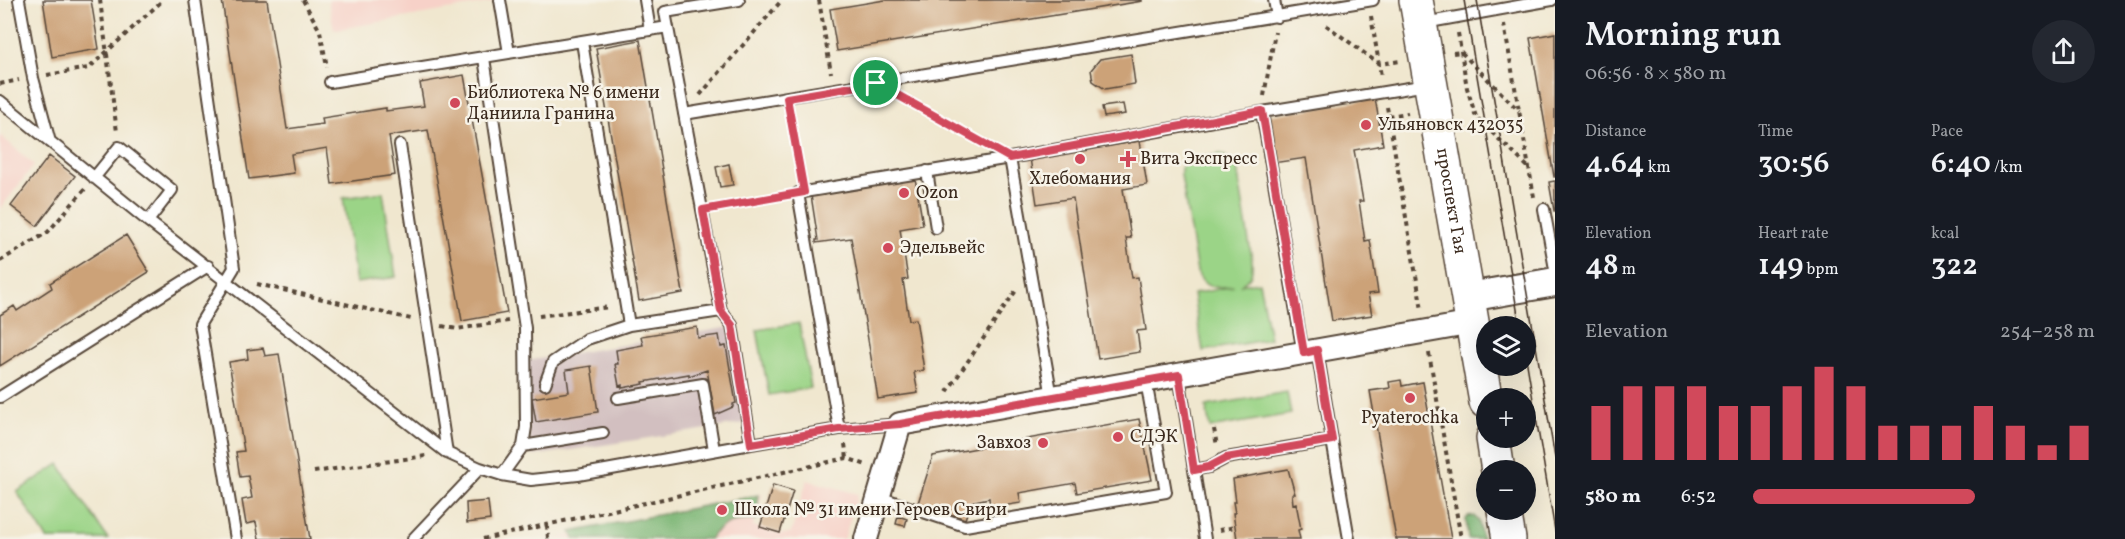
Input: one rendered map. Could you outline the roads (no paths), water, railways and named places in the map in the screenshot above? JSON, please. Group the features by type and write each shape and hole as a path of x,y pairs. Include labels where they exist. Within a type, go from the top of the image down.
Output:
{"main road":[{"name":"проспект Гая","path":"1418,12 1484,388"},
{"path":"1506,520 1509,539"}],"street":[{"path":"866,539 900,424 1425,331 1471,310 1555,282"}],"lane":[{"path":"19,0 33,78 50,142"},
{"path":"195,0 234,268 200,324 236,539"},
{"path":"500,0 509,53"},
{"path":"645,0 650,30"},
{"path":"739,0 665,12 721,311 732,325 751,444"},
{"path":"1274,0 1277,17"},
{"path":"684,114 1371,0"},
{"path":"1418,12 1455,18 1552,0"},
{"path":"330,82 668,27"},
{"path":"582,42 629,325"},
{"path":"484,58 523,318 526,427 523,446 502,475"},
{"path":"839,429 801,192 1010,158 1262,111 1431,84"},
{"path":"0,101 148,221 227,280 447,453 480,468 531,480 578,475 839,429 900,424"},
{"path":"1262,111 1310,352 1332,440 1349,539"},
{"path":"400,145 447,453"},
{"path":"94,178 119,147 172,190 148,221"},
{"path":"1010,158 1052,397"},
{"path":"927,171 936,228"},
{"path":"1540,205 1555,269"},
{"path":"0,397 208,266"},
{"path":"545,384 553,362 587,339 629,325 721,311"},
{"path":"1179,375 1205,539"},
{"path":"879,497 965,526 1166,492 1146,381"},
{"path":"618,398 703,384 714,450"},
{"path":"523,446 603,433"},
{"path":"1194,470 1209,467 1226,458 1332,440"},
{"path":"413,539 480,468"}],"tram line":[{"path":"1464,0 1518,316"},
{"path":"1477,0 1555,458"},
{"path":"1529,376 1555,531"}],"place":[{"name":"Библиотека № 6 имени Даниила Гранина","path":"455,103"},
{"name":"Ульяновск 432035","path":"1366,125"},
{"name":"Хлебомания","path":"1080,159"},
{"name":"Вита Экспресс","path":"1128,159"},
{"name":"Ozon","path":"904,193"},
{"name":"Эдельвейс","path":"888,248"},
{"name":"Pyaterochka","path":"1410,398"},
{"name":"СДЭК","path":"1118,437"},
{"name":"Завхоз","path":"1043,443"},
{"name":"Школа № 31 имени Героев Свири","path":"722,510"}]}
